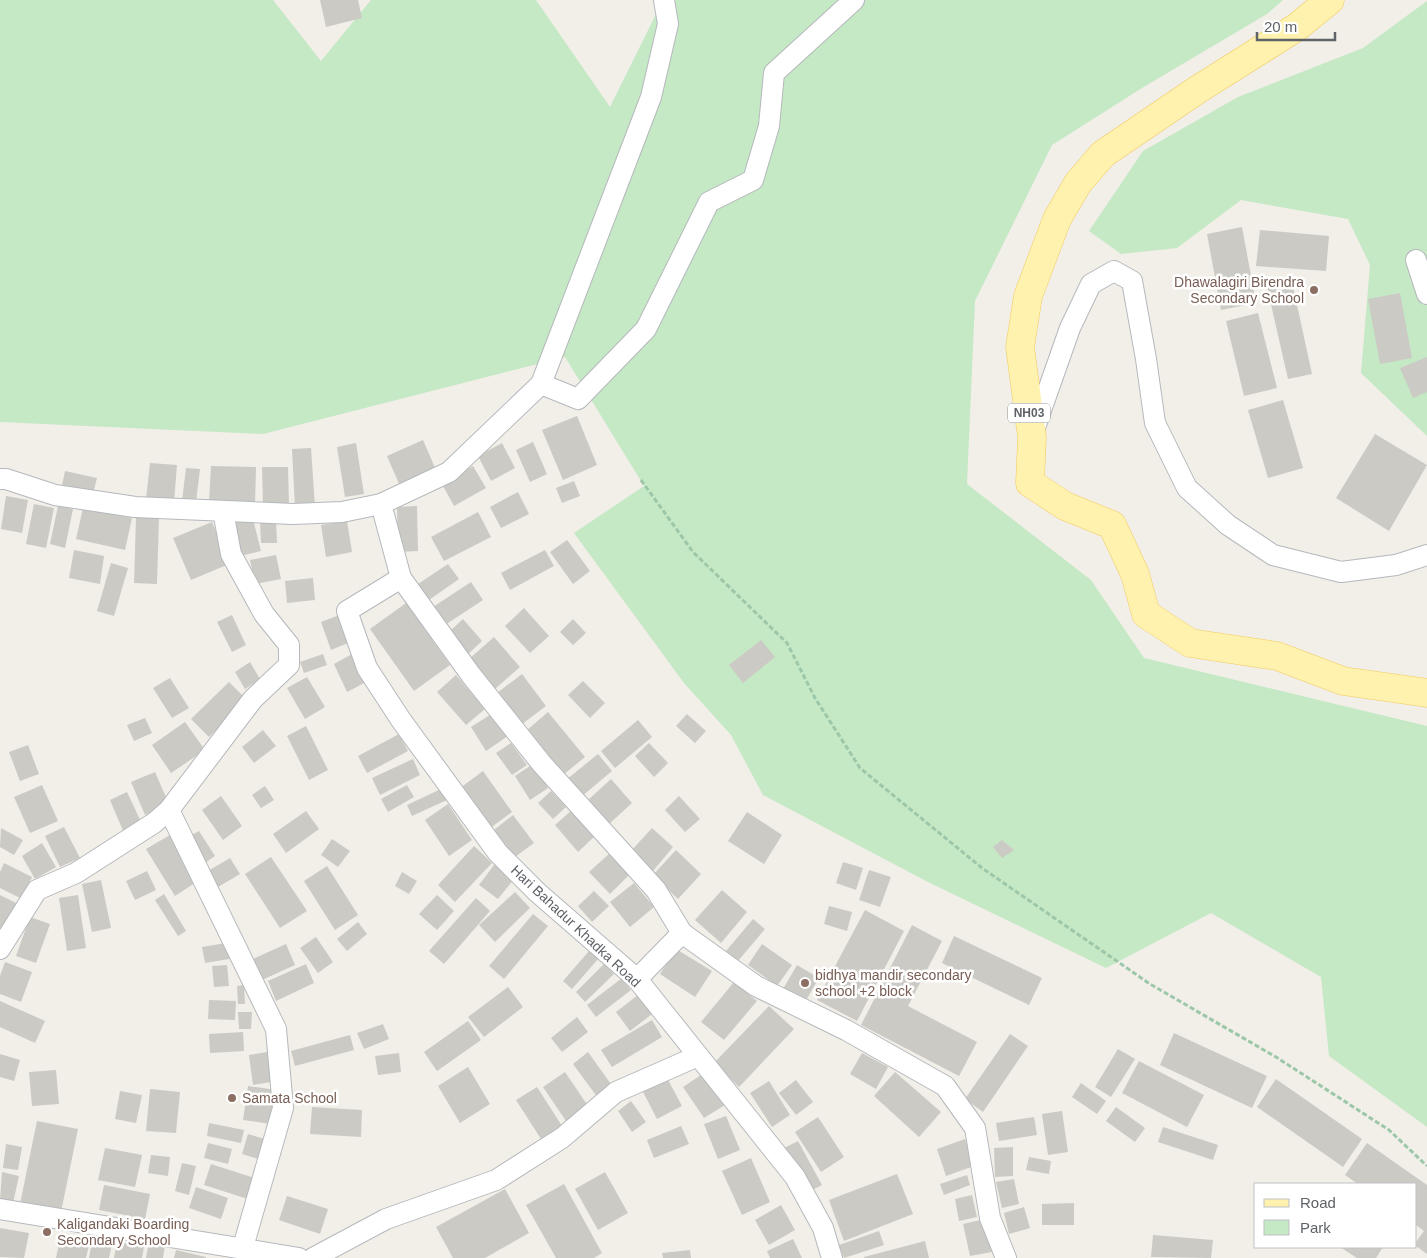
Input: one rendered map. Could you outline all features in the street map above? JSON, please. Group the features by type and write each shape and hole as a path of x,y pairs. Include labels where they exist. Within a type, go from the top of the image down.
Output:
{"main road":[{"name":"NH03","path":"1330,0 1297,27 1197,90 1103,154 1078,183 1056,219 1028,296 1020,347 1032,437 1030,483 1065,506 1112,525 1135,574 1146,614 1190,643 1277,656 1343,681 1427,693"}],"street":[{"path":"0,479 6,479 55,495 135,507 293,514 332,512 381,504 449,472 541,384 650,98 668,24 664,0"},
{"path":"541,384 578,399 646,329 710,202 753,180 769,126 774,73 854,0"},
{"path":"1416,260 1427,294"},
{"path":"1032,437 1070,328 1090,284 1114,271 1132,281 1155,423 1187,488 1228,525 1274,555 1341,572 1396,565 1427,555"},
{"path":"381,504 401,578 471,676 542,764 656,890 682,933 756,986 846,1030 945,1086 975,1128 990,1218 1006,1258"},
{"path":"0,949 37,890 76,873 154,823 169,810 253,699 289,665 289,645 264,614 231,554 223,511"},
{"name":"Hari Bahadur Khadka Road","path":"401,578 347,611 367,668 401,720 498,853 537,892 636,979 795,1177 823,1228 832,1258"},
{"path":"169,810 276,1029 283,1108 243,1248"},
{"path":"636,979 682,933"},
{"path":"313,1258 386,1219 496,1180 562,1138 616,1092 698,1056"},
{"path":"0,1209 299,1258"}],"path":[{"path":"641,480 692,552 787,643 815,698 860,768 982,868 1150,984 1276,1057 1389,1130 1427,1166"}],"green space":[{"path":"0,0 273,0 321,61 371,0 536,0 610,107 663,0 1283,0 1267,14 1142,88 1052,145 975,301 967,484 1091,580 1144,658 1427,726 1427,1127 1329,1056 1321,977 1211,913 1106,968 926,881 763,795 731,735 684,683 574,533 644,486 565,357 263,434 0,422"},
{"path":"1427,1 1427,436 1361,373 1370,265 1348,219 1241,200 1177,248 1121,254 1089,231 1143,151 1238,97 1363,48"}],"building":[{"path":"320,0 358,0 362,18 326,27"},
{"path":"1242,227 1256,303 1221,310 1207,234"},
{"path":"1260,230 1329,236 1326,271 1256,266"},
{"path":"1292,282 1312,374 1288,379 1267,287"},
{"path":"1400,293 1412,358 1380,364 1368,299"},
{"path":"1258,313 1277,388 1244,396 1226,321"},
{"path":"1427,357 1427,392 1413,398 1400,368"},
{"path":"1283,400 1303,468 1268,478 1248,410"},
{"path":"577,416 597,465 563,480 542,430"},
{"path":"1375,434 1427,465 1389,531 1336,498"},
{"path":"423,440 436,470 400,486 387,456"},
{"path":"533,442 547,474 530,482 516,450"},
{"path":"356,443 364,494 345,497 337,447"},
{"path":"502,443 515,468 491,481 478,456"},
{"path":"311,448 315,507 295,508 292,449"},
{"path":"150,463 177,465 174,502 146,499"},
{"path":"211,466 256,467 255,504 209,502"},
{"path":"473,466 486,488 454,506 442,484"},
{"path":"262,467 288,467 289,507 263,508"},
{"path":"186,468 200,469 196,502 182,501"},
{"path":"65,471 97,478 92,497 61,490"},
{"path":"574,481 580,496 562,503 556,488"},
{"path":"518,492 529,514 501,528 490,507"},
{"path":"6,496 28,500 22,533 1,529"},
{"path":"34,504 54,508 46,548 26,544"},
{"path":"58,506 73,509 65,548 50,544"},
{"path":"417,506 418,551 398,552 397,507"},
{"path":"83,508 132,518 125,550 76,539"},
{"path":"478,512 491,537 444,561 431,537"},
{"path":"136,517 159,517 157,584 134,583"},
{"path":"253,519 261,551 240,556 232,523"},
{"path":"260,521 276,521 277,543 261,543"},
{"path":"347,521 352,552 326,557 321,525"},
{"path":"212,522 229,564 191,580 173,538"},
{"path":"567,540 590,571 573,584 550,552"},
{"path":"74,550 104,556 100,584 69,578"},
{"path":"545,550 554,566 510,590 501,573"},
{"path":"276,555 281,579 255,584 250,560"},
{"path":"111,563 128,568 114,616 97,611"},
{"path":"448,564 459,579 426,602 415,586"},
{"path":"313,578 315,600 287,603 285,581"},
{"path":"471,582 483,600 445,625 433,607"},
{"path":"406,603 450,665 414,691 370,629"},
{"path":"524,608 549,636 530,653 505,626"},
{"path":"342,614 353,641 331,650 321,622"},
{"path":"232,615 246,645 232,652 217,622"},
{"path":"463,619 482,641 466,656 447,634"},
{"path":"573,619 586,633 573,645 560,632"},
{"path":"494,637 520,667 495,689 469,659"},
{"path":"761,640 775,657 743,683 729,665"},
{"path":"354,653 368,681 347,692 334,664"},
{"path":"323,654 327,665 304,673 300,662"},
{"path":"250,662 260,679 245,689 235,672"},
{"path":"522,674 546,706 521,725 497,693"},
{"path":"456,675 485,709 466,725 437,692"},
{"path":"307,677 325,707 305,719 287,688"},
{"path":"170,678 189,708 172,718 153,688"},
{"path":"583,681 605,703 590,718 568,695"},
{"path":"229,682 247,700 209,737 191,719"},
{"path":"548,712 585,757 563,775 527,730"},
{"path":"493,713 508,736 486,751 471,727"},
{"path":"687,714 706,731 695,743 676,726"},
{"path":"145,718 152,733 134,741 127,725"},
{"path":"638,720 652,737 615,768 601,751"},
{"path":"185,722 205,750 171,773 152,745"},
{"path":"306,726 328,770 309,780 287,736"},
{"path":"263,730 276,746 254,763 242,747"},
{"path":"399,734 408,751 367,773 358,756"},
{"path":"511,743 527,765 512,775 496,753"},
{"path":"649,743 668,763 654,777 635,756"},
{"path":"28,745 39,774 20,781 9,752"},
{"path":"598,754 612,771 581,797 566,780"},
{"path":"413,759 420,775 380,795 372,778"},
{"path":"533,764 548,788 530,800 515,776"},
{"path":"483,771 512,812 489,829 460,788"},
{"path":"155,772 169,804 145,815 131,782"},
{"path":"611,779 632,803 609,824 587,801"},
{"path":"42,785 58,821 30,833 14,797"},
{"path":"407,785 414,797 388,812 381,799"},
{"path":"265,786 274,800 261,808 252,795"},
{"path":"441,789 447,800 412,816 407,805"},
{"path":"551,791 566,807 553,819 538,803"},
{"path":"127,792 142,824 124,833 110,800"},
{"path":"221,796 242,826 223,840 202,810"},
{"path":"679,796 700,819 685,832 665,810"},
{"path":"448,804 472,840 449,856 425,820"},
{"path":"573,809 596,835 578,852 555,825"},
{"path":"306,811 319,829 286,853 273,834"},
{"path":"747,812 782,835 764,864 728,841"},
{"path":"513,815 534,843 515,857 494,830"},
{"path":"64,827 80,858 60,867 45,836"},
{"path":"1,828 23,840 14,855 0,847"},
{"path":"652,828 673,847 653,871 631,851"},
{"path":"199,831 215,856 205,863 188,837"},
{"path":"170,835 198,881 175,896 146,849"},
{"path":"332,839 350,851 338,867 321,855"},
{"path":"1002,840 1014,850 1002,858 993,847"},
{"path":"42,843 56,867 35,879 22,856"},
{"path":"474,846 492,863 455,902 438,885"},
{"path":"676,850 701,874 678,899 653,875"},
{"path":"610,853 630,874 610,894 589,872"},
{"path":"271,857 307,911 280,928 245,874"},
{"path":"230,858 240,874 218,887 208,871"},
{"path":"843,862 863,868 856,890 836,883"},
{"path":"4,863 32,877 22,899 0,888 0,872"},
{"path":"494,865 514,879 498,899 479,885"},
{"path":"327,866 358,915 335,930 304,881"},
{"path":"869,870 891,877 880,907 859,900"},
{"path":"147,871 156,890 135,900 126,881"},
{"path":"402,872 417,881 409,894 395,886"},
{"path":"101,880 111,928 92,932 82,884"},
{"path":"634,883 654,907 630,927 610,902"},
{"path":"722,890 747,912 721,943 695,920"},
{"path":"594,891 609,906 592,922 578,906"},
{"path":"515,892 530,908 495,942 479,925"},
{"path":"164,894 186,931 178,936 155,900"},
{"path":"0,895 16,903 3,930 0,928"},
{"path":"78,895 86,948 67,951 59,898"},
{"path":"437,895 454,911 437,930 419,914"},
{"path":"476,898 490,911 444,964 429,951"},
{"path":"829,906 852,912 847,931 824,924"},
{"path":"865,910 904,931 857,1021 817,1000"},
{"path":"533,914 548,926 504,979 489,966"},
{"path":"30,917 50,924 36,963 16,956"},
{"path":"753,919 765,929 738,961 726,951"},
{"path":"358,922 367,934 347,951 337,939"},
{"path":"912,925 942,941 908,1006 977,1042 959,1076 861,1025"},
{"path":"954,936 1042,978 1029,1005 942,963"},
{"path":"316,937 333,962 318,973 300,948"},
{"path":"232,942 235,958 205,963 202,947"},
{"path":"286,944 295,965 262,980 253,959"},
{"path":"762,944 792,965 777,986 748,965"},
{"path":"676,949 712,971 695,997 660,974"},
{"path":"589,951 598,959 572,989 563,981"},
{"path":"5,962 32,972 21,1002 0,994 0,976"},
{"path":"306,964 314,983 276,1001 268,981"},
{"path":"604,964 614,974 585,1002 576,992"},
{"path":"227,965 229,986 214,987 212,966"},
{"path":"797,965 819,978 805,1002 783,989"},
{"path":"622,978 631,990 596,1017 587,1005"},
{"path":"734,982 757,1001 724,1040 701,1022"},
{"path":"244,985 245,1004 238,1004 237,986"},
{"path":"508,987 523,1007 484,1037 468,1017"},
{"path":"638,995 652,1014 630,1031 616,1012"},
{"path":"209,1000 236,1001 235,1020 208,1019"},
{"path":"0,1001 45,1021 35,1043 0,1027"},
{"path":"769,1006 794,1029 739,1087 714,1063"},
{"path":"238,1012 252,1012 251,1029 239,1029"},
{"path":"577,1017 588,1032 562,1052 551,1038"},
{"path":"652,1020 662,1037 612,1067 601,1050"},
{"path":"468,1021 481,1040 437,1071 424,1052"},
{"path":"383,1024 389,1039 364,1049 357,1033"},
{"path":"243,1032 244,1051 210,1053 209,1034"},
{"path":"1174,1033 1267,1076 1252,1108 1160,1065"},
{"path":"1010,1034 1028,1046 983,1112 965,1099"},
{"path":"350,1035 354,1050 295,1066 291,1051"},
{"path":"1118,1049 1135,1059 1111,1097 1095,1087"},
{"path":"267,1052 271,1082 253,1085 249,1055"},
{"path":"588,1052 613,1087 598,1098 573,1064"},
{"path":"399,1053 401,1072 378,1075 375,1056"},
{"path":"862,1053 888,1067 876,1089 850,1074"},
{"path":"0,1054 20,1060 14,1081 0,1077"},
{"path":"1139,1061 1204,1095 1187,1127 1122,1093"},
{"path":"468,1067 490,1104 460,1123 438,1086"},
{"path":"56,1070 59,1104 32,1106 29,1072"},
{"path":"565,1072 588,1106 566,1121 543,1087"},
{"path":"895,1072 941,1112 919,1137 874,1096"},
{"path":"704,1073 725,1105 704,1118 683,1087"},
{"path":"667,1078 682,1106 657,1119 642,1090"},
{"path":"1276,1079 1362,1139 1343,1167 1257,1107"},
{"path":"796,1080 813,1102 796,1115 779,1093"},
{"path":"769,1081 790,1115 772,1127 750,1093"},
{"path":"1081,1083 1106,1101 1097,1114 1072,1097"},
{"path":"248,1086 276,1090 271,1124 243,1120"},
{"path":"537,1087 562,1126 541,1139 516,1100"},
{"path":"150,1089 180,1092 176,1133 146,1131"},
{"path":"120,1091 142,1095 136,1123 115,1119"},
{"path":"631,1101 646,1122 632,1132 618,1111"},
{"path":"312,1107 362,1110 361,1137 310,1134"},
{"path":"1116,1107 1145,1128 1135,1142 1106,1121"},
{"path":"1062,1111 1068,1152 1048,1155 1042,1114"},
{"path":"726,1116 740,1150 718,1159 704,1124"},
{"path":"818,1117 844,1157 821,1172 795,1132"},
{"path":"1034,1117 1037,1135 999,1141 996,1123"},
{"path":"37,1121 78,1129 61,1212 20,1204"},
{"path":"209,1123 244,1130 241,1143 207,1136"},
{"path":"681,1126 689,1144 654,1158 647,1140"},
{"path":"1163,1127 1218,1145 1213,1160 1158,1142"},
{"path":"248,1134 271,1141 265,1161 242,1154"},
{"path":"965,1139 974,1166 946,1176 937,1149"},
{"path":"798,1141 822,1185 805,1194 780,1150"},
{"path":"208,1143 232,1149 228,1164 204,1158"},
{"path":"1367,1143 1427,1185 1427,1254 1417,1247 1417,1241 1424,1231 1417,1226 1417,1183 1357,1183 1345,1175"},
{"path":"6,1144 22,1147 18,1170 3,1168"},
{"path":"1013,1147 1013,1176 995,1177 994,1148"},
{"path":"105,1148 142,1155 135,1187 98,1180"},
{"path":"151,1155 170,1157 168,1176 148,1173"},
{"path":"1029,1157 1051,1161 1049,1174 1026,1170"},
{"path":"751,1158 770,1202 742,1215 722,1171"},
{"path":"182,1163 196,1166 189,1195 175,1191"},
{"path":"211,1164 261,1180 254,1201 204,1185"},
{"path":"2,1172 19,1176 13,1203 0,1200"},
{"path":"605,1172 628,1213 598,1230 575,1189"},
{"path":"897,1174 913,1214 844,1241 829,1200"},
{"path":"967,1175 970,1185 944,1195 940,1184"},
{"path":"1014,1179 1019,1204 1002,1208 996,1182"},
{"path":"564,1184 602,1253 594,1258 556,1258 526,1205"},
{"path":"104,1185 150,1194 145,1219 99,1210"},
{"path":"196,1187 228,1198 221,1219 189,1208"},
{"path":"505,1189 529,1233 485,1258 453,1258 436,1227"},
{"path":"972,1195 977,1217 959,1221 955,1199"},
{"path":"287,1196 328,1209 320,1234 279,1220"},
{"path":"1074,1203 1074,1225 1042,1225 1042,1204"},
{"path":"781,1205 795,1230 769,1245 755,1220"},
{"path":"1024,1207 1030,1228 1009,1234 1004,1213"},
{"path":"985,1219 992,1252 970,1256 963,1224"},
{"path":"0,1228 29,1233 24,1258 0,1257"},
{"path":"879,1231 884,1245 844,1258 839,1245"},
{"path":"61,1235 90,1241 86,1258 56,1258"},
{"path":"1153,1235 1213,1240 1211,1258 1151,1257"},
{"path":"93,1236 113,1240 109,1258 89,1258"},
{"path":"793,1239 802,1258 770,1258 767,1251"},
{"path":"117,1241 144,1247 142,1258 114,1258"},
{"path":"925,1241 929,1258 864,1258 864,1257"},
{"path":"149,1242 165,1245 163,1258 146,1258"},
{"path":"1342,1248 1382,1248 1376,1258 1357,1258"},
{"path":"176,1250 206,1257 206,1258 174,1258"},
{"path":"690,1250 691,1258 663,1258 662,1253"}],"place":[{"name":"Dhawalagiri Birendra Secondary School","path":"1314,290"},
{"name":"bidhya mandir secondary school +2 block","path":"805,983"},
{"name":"Samata School","path":"232,1098"},
{"name":"Kaligandaki Boarding Secondary School","path":"47,1232"}]}
